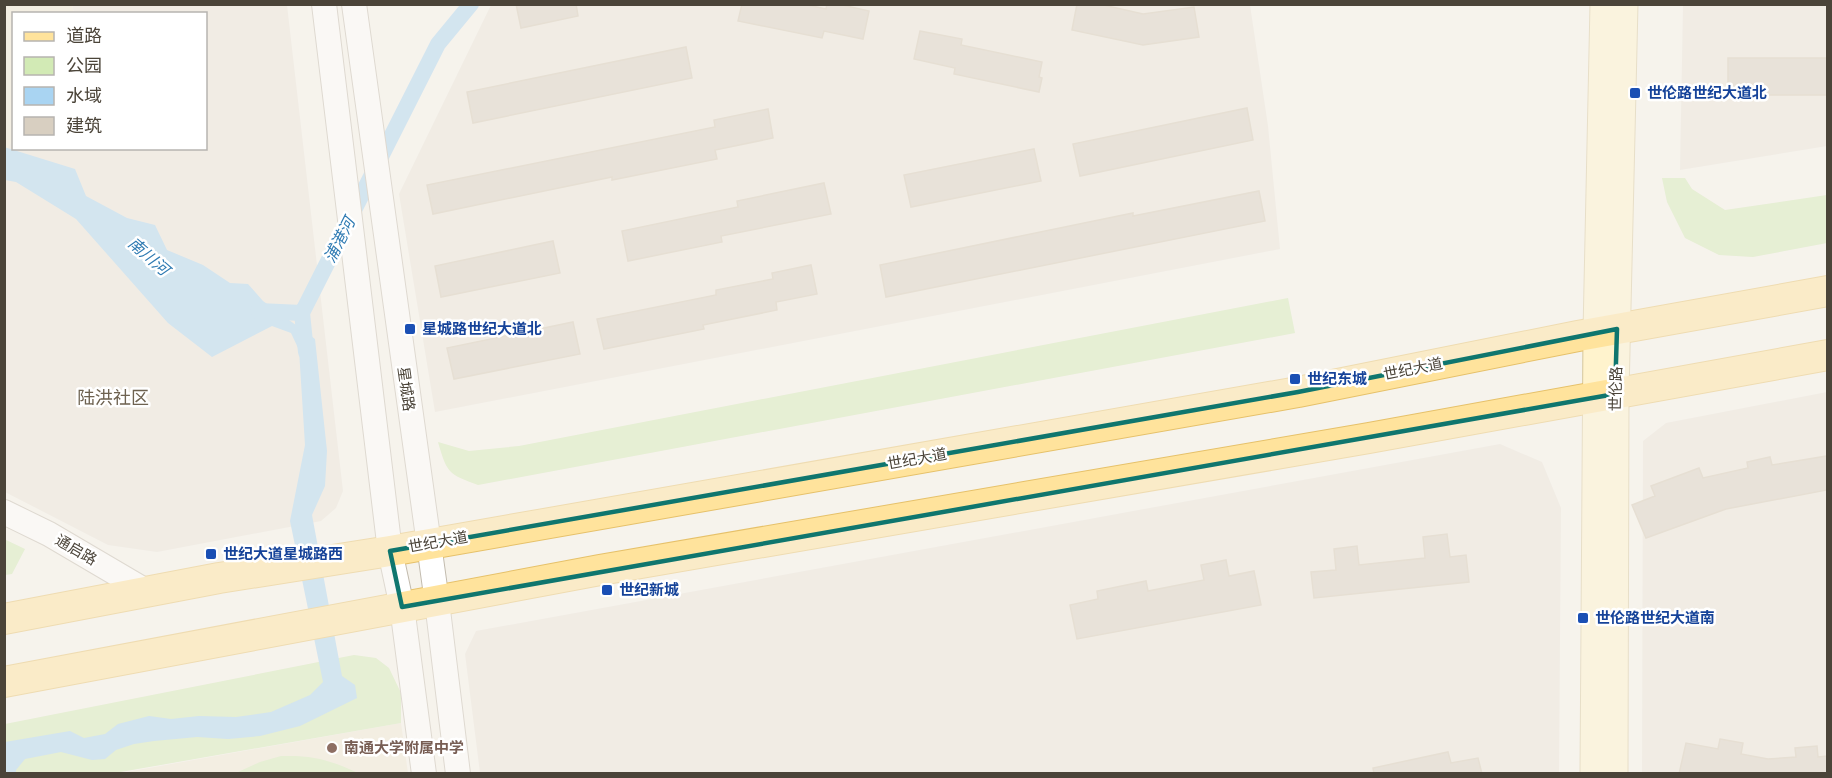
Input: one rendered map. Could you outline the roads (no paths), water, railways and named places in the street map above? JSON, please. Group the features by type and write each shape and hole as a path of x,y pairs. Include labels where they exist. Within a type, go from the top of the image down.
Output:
{"main road":[{"name":"世伦路","path":"1594,774 1607,331 1604,4"},
{"name":"世伦路","path":"1607,331 1624,4"},
{"name":"世纪大道","path":"4,619 146,591 390,551 1298,392 1607,331 1827,291"},
{"path":"4,682 600,570 1369,438 1827,355"},
{"name":"世伦路","path":"1606,395 1614,774"}],"street":[{"path":"324,4 390,551 402,607 424,774"},
{"name":"星城路","path":"354,4 437,602 458,774"},
{"name":"通启路","path":"4,512 49,534 146,591"}],"water":[{"path":"4,147 75,169 86,196 127,218 155,225 167,250 203,265 230,283 248,284 263,301 315,339 327,451 325,486 312,515 342,676 355,685 357,698 300,726 260,736 228,739 197,737 154,741 116,750 105,759 92,760 61,752 25,759 16,773 5,773 5,742 70,731 84,738 105,734 118,724 149,716 171,719 199,716 236,717 271,712 310,695 323,682 290,521 305,445 299,350 291,333 272,326 212,357 168,323 76,219 16,182 5,180"}],"waterway":[{"name":"浦港河","path":"306,352 302,313 438,44 471,4"},
{"name":"南川河","path":"258,311 302,313"}],"place":[{"name":"世伦路世纪大道北","path":"1635,93"},
{"name":"星城路世纪大道北","path":"410,329"},
{"name":"世纪东城","path":"1295,379"},
{"name":"世纪大道星城路西","path":"211,554"},
{"name":"世纪新城","path":"607,590"},
{"name":"世伦路世纪大道南","path":"1583,618"},
{"name":"南通大学附属中学","path":"332,748"}],"district":[{"name":"陆洪社区","path":"113,398"}]}
